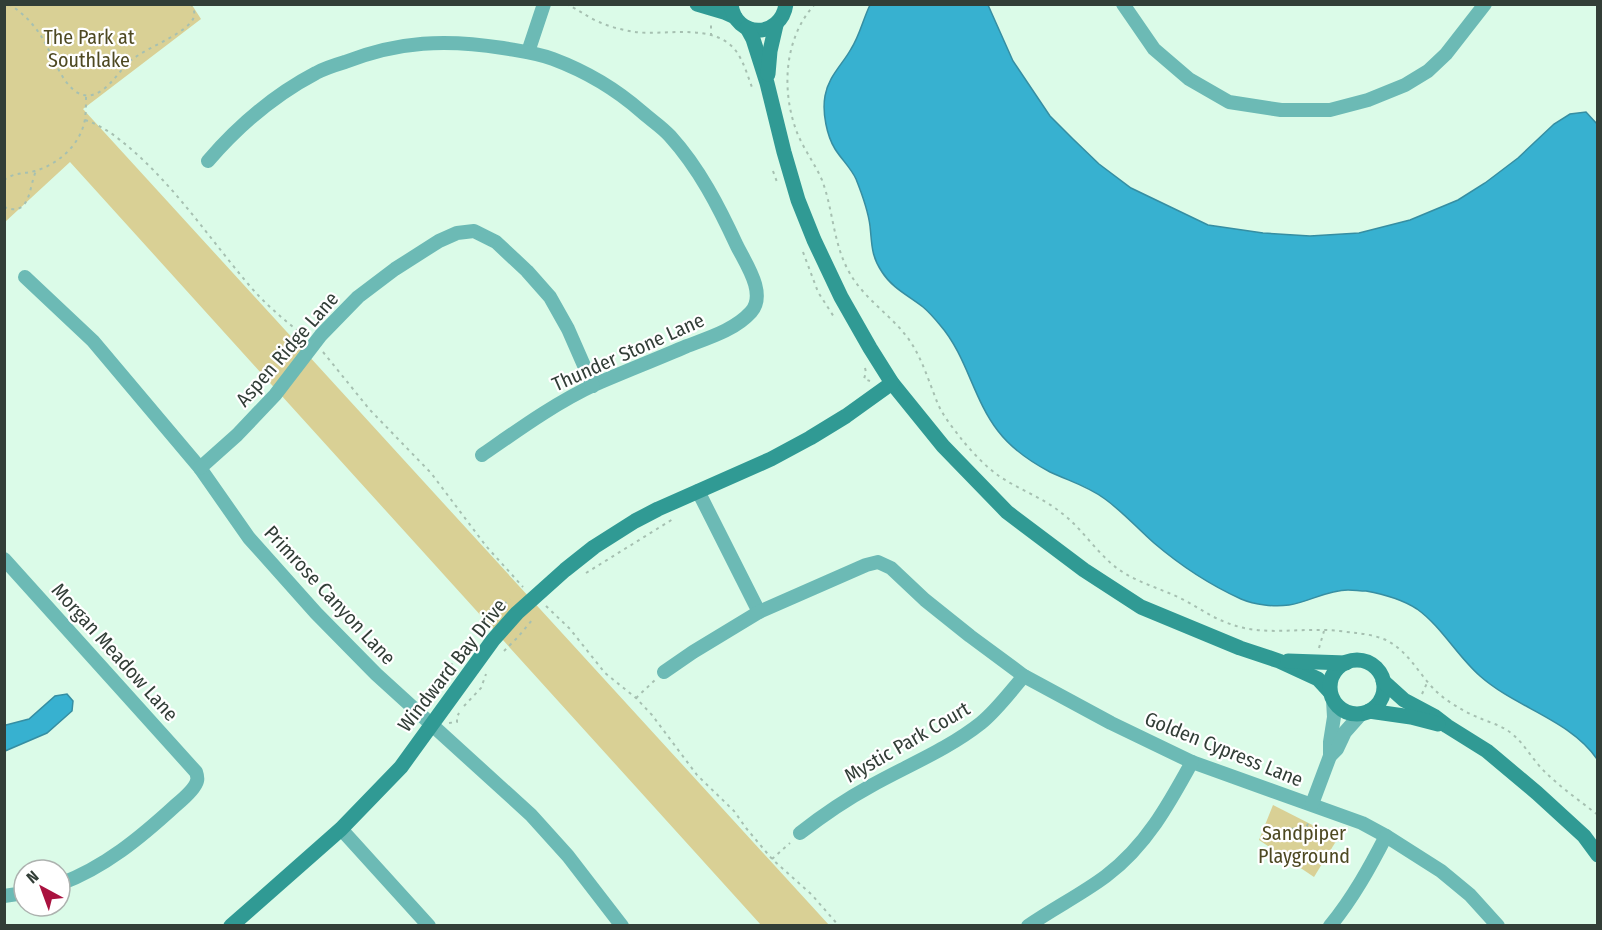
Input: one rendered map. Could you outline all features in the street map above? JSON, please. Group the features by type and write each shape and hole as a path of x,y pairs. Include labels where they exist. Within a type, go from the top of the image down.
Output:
{"street":[{"path":"208,161 249,118 278,95 317,72 359,56 407,44 448,42 528,52 544,4"},
{"path":"697,4 724,12 733,11 753,39 798,200 841,297 890,385 943,446 1007,512 1084,570 1141,607 1240,648 1279,661 1318,679 1338,706 1345,711 1353,714 1365,712 1411,717 1447,726"},
{"path":"1123,4 1154,49 1189,80 1230,102 1281,110 1330,110 1368,100 1405,85 1428,70 1446,54 1485,4"},
{"path":"767,83 770,51 776,25 787,7"},
{"path":"747,28 762,30 776,25"},
{"name":"Thunder Stone Lane","path":"482,455 535,418 593,386 738,324 752,312 757,302 756,285 715,200 690,160 669,134 628,100 593,78 554,60 528,52"},
{"name":"Aspen Ridge Lane","path":"200,468 237,435 275,395 321,335 358,297 394,268 457,233 474,231 495,242 519,263 550,297 568,329 593,386"},
{"name":"Primrose Canyon Lane","path":"25,276 93,341 200,468 249,538 316,613 376,674 531,815 568,856 622,926"},
{"name":"Windward Bay Drive","path":"231,926 341,829 400,767 493,640 540,591 579,558 617,532 658,509 771,459 810,438 846,417 890,385"},
{"path":"664,672 759,612 698,491"},
{"name":"Morgan Meadow Lane","path":"4,559 196,772 197,781 189,794 130,845 106,862 72,880"},
{"name":"Golden Cypress Lane","path":"759,612 866,565 878,562 891,568 925,600 1024,676 1111,723 1192,762 1362,823 1415,853 1449,877 1470,895 1498,926"},
{"path":"1279,661 1346,663 1355,661 1373,666 1383,681 1404,700 1434,716 1487,751 1537,792 1584,836 1598,855"},
{"path":"1312,804 1330,756 1334,717 1330,683 1338,668 1346,663"},
{"name":"Mystic Park Court","path":"800,833 868,787 963,737 983,722 1024,676"},
{"path":"1330,756 1337,749 1345,732 1381,699 1383,681"},
{"path":"1028,926 1107,875 1130,855 1154,827 1192,762"},
{"path":"341,829 429,926"},
{"path":"1330,926 1374,861 1386,836"}],"path":[{"path":"9,4 27,19 45,41 65,81 79,93 86,95 102,90 129,62 185,28 193,21 195,14 191,4"},
{"path":"17,9 20,4"},
{"path":"566,4 611,27 634,32 698,32 722,40 730,45 741,59 755,96"},
{"path":"814,4 798,26 794,37 789,64 788,94 791,114 798,135 826,192 841,256 864,294 897,325 910,341 929,379 937,402 960,436 981,460 998,475 1060,511 1114,566 1132,578 1180,598 1224,622 1262,631 1325,630 1351,632 1384,639 1409,658 1427,682 1440,694 1476,717 1510,732 1543,770 1598,815"},
{"path":"4,180 10,175 36,171 65,154 80,135 85,120 86,95"},
{"path":"85,120 107,130 140,158 197,219 261,298 304,336"},
{"path":"773,170 778,187"},
{"path":"4,216 6,208 18,209 26,203 36,171"},
{"path":"803,251 818,292 836,319"},
{"path":"324,353 370,410 405,444 443,487 486,546 523,587 519,591"},
{"path":"864,367 866,372 864,379 890,385"},
{"path":"585,574 678,516"},
{"path":"485,627 495,612 514,596"},
{"path":"549,602 544,606 570,629 605,673 636,698 652,715 689,766 734,811 772,859 812,895 839,926"},
{"path":"501,654 534,618"},
{"path":"434,697 452,662 462,649 480,633"},
{"path":"457,723 461,710 481,688 488,670"},
{"path":"636,698 664,672"},
{"path":"1303,835 1309,821"},
{"path":"1292,828 1314,840"},
{"path":"772,859 800,833"}],"green space":[{"name":"The Park at Southlake","path":"5,5 192,5 201,19 83,109 829,925 761,925 70,162 5,222"},
{"name":"Sandpiper Playground","path":"1273,805 1338,838 1314,877 1259,840"}],"water":[{"path":"870,5 988,5 1013,61 1050,116 1099,164 1131,188 1208,225 1263,233 1310,236 1359,233 1410,220 1458,200 1518,158 1554,124 1570,114 1586,112 1598,125 1597,759 1572,734 1494,687 1480,676 1434,624 1417,609 1379,594 1350,590 1333,592 1283,606 1258,604 1241,599 1207,581 1175,559 1099,494 1043,468 1003,437 989,419 949,337 927,311 886,278 878,266 874,255 869,220 860,190 854,175 832,144 825,117 825,96 832,77 854,44"},
{"path":"67,694 73,701 72,711 47,733 5,751 5,725 29,719 55,696"}]}
